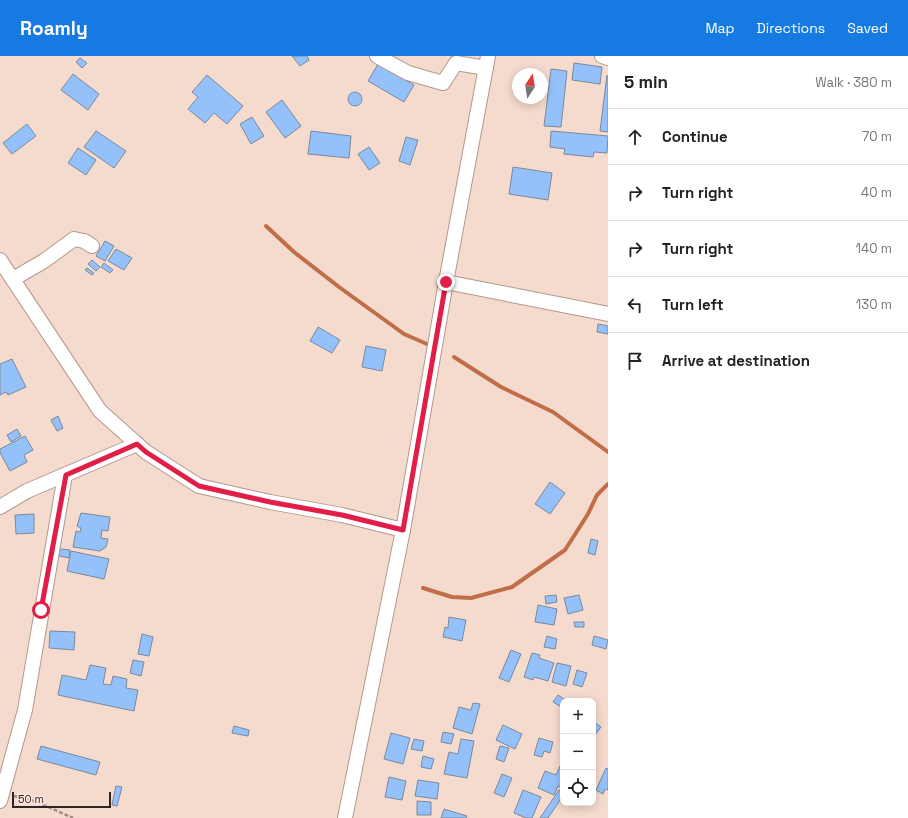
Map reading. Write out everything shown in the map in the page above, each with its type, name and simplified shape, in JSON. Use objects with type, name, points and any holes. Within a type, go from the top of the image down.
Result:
[{"type":"street","points":[[345,818],[403,530],[446,282],[487,62],[456,63],[443,83],[408,73],[377,56]]},
{"type":"street","points":[[602,56],[608,58]]},
{"type":"street","points":[[13,279],[44,261],[74,239],[84,241],[92,246]]},
{"type":"street","points":[[0,260],[100,411],[146,452],[199,486],[270,502],[342,515],[403,530]]},
{"type":"street","points":[[446,282],[608,314]]},
{"type":"street","points":[[0,507],[27,491],[137,444]]},
{"type":"street","points":[[1,797],[24,710],[66,475]]},
{"type":"path","points":[[1,797],[35,801],[73,818]]},
{"type":"building","points":[[292,56],[307,56],[309,60],[300,66]]},
{"type":"building","points":[[80,58],[87,63],[82,68],[76,62]]},
{"type":"building","points":[[574,63],[602,67],[600,84],[572,80]]},
{"type":"building","points":[[378,64],[414,85],[404,102],[368,81]]},
{"type":"building","points":[[551,69],[567,71],[561,127],[544,126],[547,104],[548,104]]},
{"type":"building","points":[[73,74],[99,94],[88,110],[61,90]]},
{"type":"building","points":[[207,75],[243,106],[227,124],[214,113],[205,123],[188,109],[198,97],[192,92]]},
{"type":"building","points":[[607,75],[608,76],[608,132],[600,131]]},
{"type":"building","points":[[352,92],[358,92],[362,96],[362,102],[358,106],[352,106],[348,102],[348,96]]},
{"type":"building","points":[[282,100],[301,126],[285,138],[266,112]]},
{"type":"building","points":[[252,117],[264,136],[251,144],[240,124]]},
{"type":"building","points":[[27,124],[36,136],[12,154],[3,143]]},
{"type":"building","points":[[96,131],[126,151],[114,168],[84,147]]},
{"type":"building","points":[[311,131],[351,136],[349,158],[308,154]]},
{"type":"building","points":[[551,131],[608,136],[607,153],[594,152],[593,157],[564,154],[565,149],[550,147]]},
{"type":"building","points":[[406,137],[418,140],[410,165],[399,161]]},
{"type":"building","points":[[369,147],[380,163],[369,170],[358,154]]},
{"type":"building","points":[[78,148],[96,160],[86,175],[68,163]]},
{"type":"building","points":[[513,167],[552,173],[548,200],[509,194]]},
{"type":"building","points":[[105,241],[114,246],[105,261],[96,256]]},
{"type":"building","points":[[116,249],[132,258],[124,270],[108,261]]},
{"type":"building","points":[[92,260],[100,267],[96,271],[88,264]]},
{"type":"building","points":[[104,263],[113,270],[110,273],[101,267]]},
{"type":"building","points":[[87,268],[94,273],[92,275],[85,270]]},
{"type":"building","points":[[598,324],[608,326],[608,334],[597,332]]},
{"type":"building","points":[[318,327],[340,340],[332,353],[310,341]]},
{"type":"building","points":[[366,346],[386,350],[382,371],[362,367]]},
{"type":"building","points":[[12,359],[26,387],[8,395],[6,392],[0,395],[0,364]]},
{"type":"building","points":[[58,416],[63,428],[57,431],[51,420]]},
{"type":"building","points":[[17,429],[21,436],[11,442],[7,435]]},
{"type":"building","points":[[25,436],[33,450],[24,455],[27,462],[10,471],[0,453],[0,449]]},
{"type":"building","points":[[550,482],[565,493],[550,514],[535,504]]},
{"type":"building","points":[[81,513],[110,517],[108,531],[102,530],[101,538],[108,539],[106,547],[100,551],[73,547],[76,531],[80,532],[81,528],[77,526]]},
{"type":"building","points":[[34,514],[34,533],[16,534],[15,515]]},
{"type":"building","points":[[591,539],[598,541],[595,555],[588,553]]},
{"type":"building","points":[[60,549],[70,550],[69,558],[59,556]]},
{"type":"building","points":[[71,551],[109,559],[104,579],[67,571]]},
{"type":"building","points":[[556,595],[557,602],[546,604],[545,596]]},
{"type":"building","points":[[579,595],[583,610],[568,614],[564,598]]},
{"type":"building","points":[[538,605],[557,609],[554,625],[535,622]]},
{"type":"building","points":[[449,617],[466,620],[462,641],[443,637],[445,627],[448,628]]},
{"type":"building","points":[[574,622],[584,622],[584,627],[575,627]]},
{"type":"building","points":[[50,631],[75,632],[74,650],[49,648]]},
{"type":"building","points":[[142,634],[153,637],[149,656],[138,654]]},
{"type":"building","points":[[547,636],[557,639],[555,649],[544,647]]},
{"type":"building","points":[[594,636],[608,640],[606,649],[592,645]]},
{"type":"building","points":[[511,650],[521,654],[509,682],[499,678]]},
{"type":"building","points":[[532,653],[540,655],[539,658],[554,663],[548,681],[534,677],[533,680],[524,677]]},
{"type":"building","points":[[133,660],[144,662],[141,676],[130,673]]},
{"type":"building","points":[[557,663],[571,666],[566,686],[552,682]]},
{"type":"building","points":[[90,665],[106,668],[103,684],[111,685],[113,676],[127,679],[126,688],[138,690],[134,711],[58,695],[62,675],[86,680]]},
{"type":"building","points":[[577,670],[587,673],[582,687],[573,684]]},
{"type":"building","points":[[558,695],[562,698],[560,698],[560,706],[553,702]]},
{"type":"building","points":[[473,703],[480,704],[472,734],[453,728],[459,707],[471,710]]},
{"type":"building","points":[[596,723],[601,727],[596,734]]},
{"type":"building","points":[[503,725],[522,734],[515,749],[496,740]]},
{"type":"building","points":[[234,726],[249,730],[248,736],[232,733]]},
{"type":"building","points":[[443,732],[454,734],[451,744],[441,742]]},
{"type":"building","points":[[391,733],[410,738],[403,764],[384,759]]},
{"type":"building","points":[[539,738],[553,742],[550,753],[544,751],[542,757],[534,755]]},
{"type":"building","points":[[414,739],[424,741],[422,751],[411,749]]},
{"type":"building","points":[[461,739],[474,741],[467,778],[444,774],[449,752],[458,754]]},
{"type":"building","points":[[41,746],[100,762],[96,775],[37,759]]},
{"type":"building","points":[[500,746],[509,748],[504,762],[496,759]]},
{"type":"building","points":[[423,756],[434,759],[431,769],[421,767]]},
{"type":"building","points":[[560,766],[560,787],[558,786],[554,795],[538,788],[545,771],[556,775]]},
{"type":"building","points":[[606,768],[608,769],[608,790],[605,789],[603,794],[596,790]]},
{"type":"building","points":[[502,774],[512,778],[504,797],[494,793]]},
{"type":"building","points":[[389,777],[406,781],[402,800],[385,797]]},
{"type":"building","points":[[418,780],[439,783],[437,799],[415,796]]},
{"type":"building","points":[[116,786],[122,787],[117,806],[112,805]]},
{"type":"building","points":[[523,790],[541,797],[532,818],[526,818],[514,813]]},
{"type":"building","points":[[560,790],[560,800],[548,818],[540,818]]},
{"type":"building","points":[[417,801],[431,802],[431,815],[417,815]]},
{"type":"building","points":[[444,809],[467,816],[466,818],[441,818]]},
{"type":"waterway","points":[[266,226],[294,252],[339,287],[404,334],[427,344]]},
{"type":"waterway","points":[[454,357],[501,387],[553,412],[608,452]]},
{"type":"waterway","points":[[423,588],[452,597],[471,598],[512,587],[565,550],[588,514],[597,495],[608,484]]},
{"type":"route","points":[[41,610],[66,475],[137,444],[146,452],[199,486],[270,502],[342,515],[403,530],[446,282]]}]
